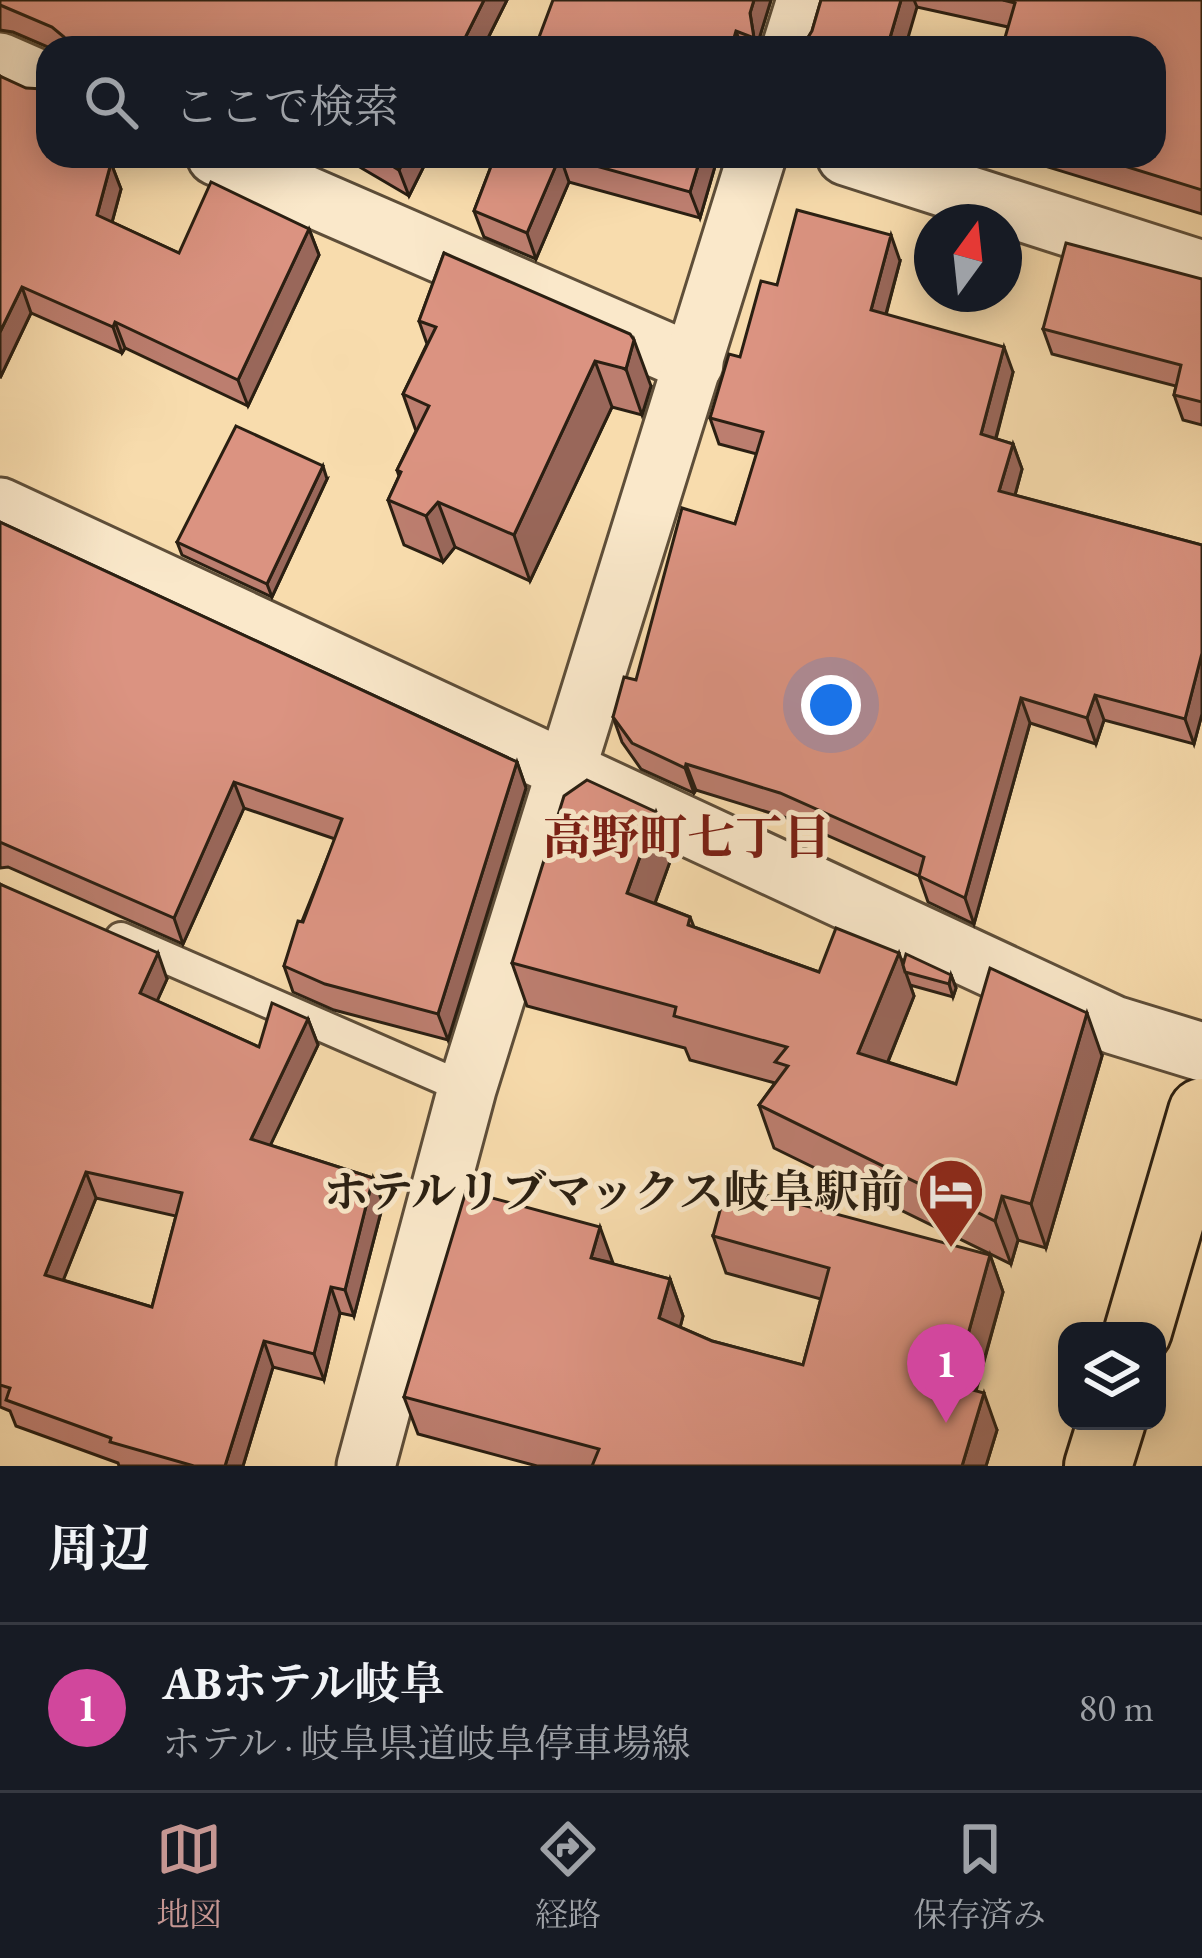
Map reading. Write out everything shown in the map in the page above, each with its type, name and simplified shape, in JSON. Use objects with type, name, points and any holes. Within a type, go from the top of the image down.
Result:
[{"type":"main road","points":[[1141,1322],[1202,1112]]},
{"type":"main road","points":[[1098,1466],[1109,1430]]},
{"type":"street","points":[[795,36],[806,0]]},
{"type":"street","points":[[0,62],[36,78]]},
{"type":"street","points":[[244,168],[694,364]]},
{"type":"street","points":[[366,1466],[467,1089],[753,168]]},
{"type":"street","points":[[883,168],[1202,270]]},
{"type":"street","points":[[0,507],[1114,1025],[1202,1052]]},
{"type":"lane","points":[[85,922],[467,1089]]},
{"type":"building","points":[[0,0],[484,0],[466,36],[63,36],[0,5]]},
{"type":"building","points":[[553,0],[754,0],[750,13],[754,36],[736,31],[735,36],[540,36]]},
{"type":"building","points":[[821,0],[901,0],[890,36],[809,36]]},
{"type":"building","points":[[1003,0],[1202,0],[1202,190],[1131,168],[1166,168],[1166,36],[1005,36],[1015,3]]},
{"type":"building","points":[[0,76],[36,89],[36,168],[110,168],[97,215],[179,253],[211,182],[309,229],[238,380],[115,322],[113,327],[22,287],[0,332]]},
{"type":"building","points":[[490,168],[555,168],[527,233],[474,211]]},
{"type":"building","points":[[603,168],[697,168],[690,192]]},
{"type":"building","points":[[797,210],[891,235],[871,310],[1004,347],[981,434],[1013,444],[999,491],[1202,545],[1202,653],[1185,719],[1095,695],[1087,718],[1021,698],[965,898],[919,876],[924,857],[780,793],[686,764],[685,768],[632,743],[613,717],[624,677],[636,680],[682,508],[735,524],[763,432],[710,418],[729,354],[740,357],[761,281],[777,285]]},
{"type":"building","points":[[1066,243],[1202,279],[1202,402],[1174,395],[1181,365],[1043,329]]},
{"type":"building","points":[[444,253],[630,334],[634,340],[626,369],[595,361],[514,535],[438,502],[426,516],[388,500],[401,472],[397,470],[429,406],[403,394],[436,327],[419,321]]},
{"type":"building","points":[[236,426],[323,466],[267,584],[177,542]]},
{"type":"building","points":[[0,522],[517,762],[438,1014],[325,984],[284,966],[342,819],[234,782],[174,918],[0,842]]},
{"type":"building","points":[[587,780],[656,812],[627,893],[690,917],[688,925],[819,972],[836,928],[899,953],[858,1053],[956,1084],[990,968],[1087,1013],[1031,1204],[1002,1196],[995,1221],[759,1105],[788,1066],[775,1062],[787,1047],[674,1016],[676,1007],[512,963],[564,796]]},
{"type":"building","points":[[0,884],[158,953],[140,993],[259,1047],[272,1003],[308,1019],[251,1139],[373,1178],[345,1290],[331,1287],[314,1354],[264,1341],[225,1466],[194,1466],[110,1442],[111,1438],[6,1400],[10,1388],[0,1385]],"holes":[[[86,1172],[182,1193],[152,1307],[45,1275]]]},
{"type":"building","points":[[906,954],[951,975],[949,984],[905,972]]},
{"type":"building","points":[[727,1185],[990,1255],[954,1385],[984,1393],[962,1466],[592,1466],[599,1449],[404,1397],[466,1191],[600,1227],[591,1258],[670,1279],[659,1318],[712,1341],[803,1365],[829,1268],[713,1236]]},
{"type":"place","name":"ホテルリブマックス岐阜駅前","points":[[951,1250]]},
{"type":"place","name":"ABホテル岐阜","points":[[946,1423]]},
{"type":"district","name":"高野町七丁目","points":[[687,837]]}]
